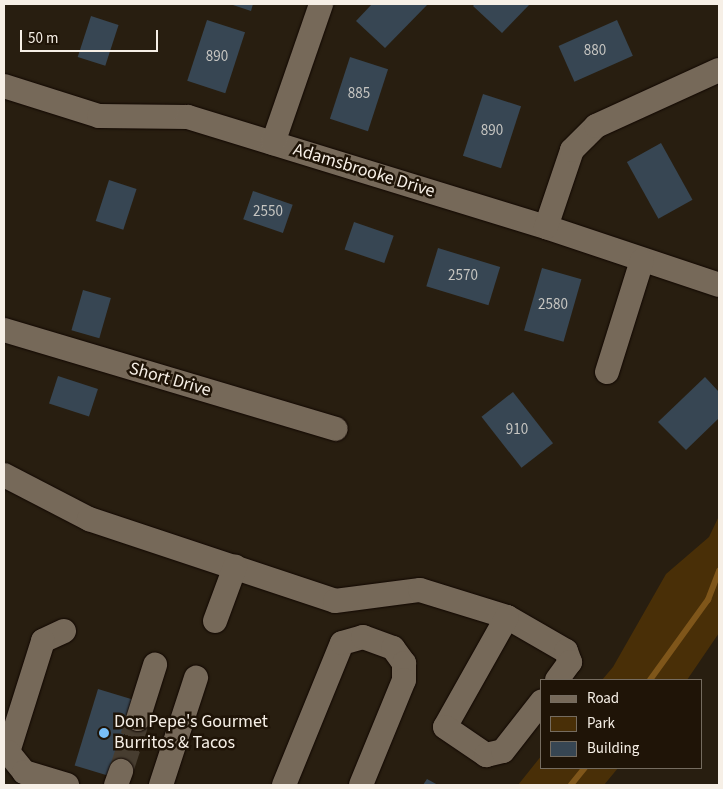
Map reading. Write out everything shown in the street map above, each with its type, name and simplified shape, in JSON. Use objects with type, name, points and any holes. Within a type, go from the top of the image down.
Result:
[{"type":"street","points":[[273,143],[321,4]]},
{"type":"street","points":[[546,226],[572,150],[596,126],[719,70]]},
{"type":"street","name":"Adamsbrooke Drive","points":[[4,86],[99,116],[188,117],[546,226],[719,285]]},
{"type":"street","points":[[607,372],[642,260]]},
{"type":"street","name":"Short Drive","points":[[4,330],[336,429]]},
{"type":"street","points":[[4,475],[89,519],[335,601],[420,590],[507,617],[566,651],[570,662],[557,679]]},
{"type":"street","points":[[215,621],[235,567]]},
{"type":"street","points":[[507,617],[445,727],[486,755],[503,751],[540,704]]},
{"type":"street","points":[[64,631],[43,641],[8,752],[24,772],[67,785]]},
{"type":"street","points":[[284,785],[342,643],[363,637],[393,648],[404,663],[404,680],[361,785]]},
{"type":"street","points":[[295,785],[345,654],[362,645],[404,663]]},
{"type":"street","points":[[138,719],[155,665]]},
{"type":"street","points":[[161,785],[196,678]]},
{"type":"green space","points":[[719,516],[719,633],[688,679],[603,679],[613,667],[666,574],[709,537]]},
{"type":"green space","points":[[540,758],[540,769],[617,769],[604,785],[518,785]]},
{"type":"building","points":[[230,4],[253,4],[251,11]]},
{"type":"building","points":[[372,4],[428,4],[385,48],[356,21]]},
{"type":"building","points":[[475,4],[530,4],[502,33],[473,6]]},
{"type":"building","points":[[91,16],[119,25],[105,66],[78,57]]},
{"type":"building","points":[[207,20],[245,32],[225,93],[187,81]]},
{"type":"building","points":[[617,20],[633,56],[574,82],[559,46]]},
{"type":"building","points":[[350,57],[388,69],[368,131],[330,119]]},
{"type":"building","points":[[483,94],[521,106],[501,168],[463,156]]},
{"type":"building","points":[[661,143],[693,200],[658,219],[627,162]]},
{"type":"building","points":[[109,180],[137,189],[123,230],[96,221]]},
{"type":"building","points":[[253,191],[293,205],[283,233],[243,219]]},
{"type":"building","points":[[354,222],[394,236],[384,263],[345,249]]},
{"type":"building","points":[[438,248],[500,267],[488,305],[426,286]]},
{"type":"building","points":[[542,268],[581,279],[563,342],[524,330]]},
{"type":"building","points":[[83,290],[111,298],[99,338],[71,330]]},
{"type":"building","points":[[58,376],[98,389],[89,417],[49,404]]},
{"type":"building","points":[[705,377],[719,392],[719,418],[686,450],[658,422]]},
{"type":"building","points":[[513,392],[553,443],[521,468],[481,417]]},
{"type":"building","name":"Don Pepe's Gourmet Burritos & Tacos","points":[[98,689],[134,700],[111,777],[75,766]]},
{"type":"building","points":[[427,779],[438,785],[423,785]]},
{"type":"waterway","points":[[651,679],[708,600],[719,571]]},
{"type":"waterway","points":[[571,785],[584,769]]},
{"type":"tunnel","points":[[121,771],[138,719]]},
{"type":"place","name":"Don Pepe's Gourmet Burritos & Tacos","points":[[104,733]]}]
